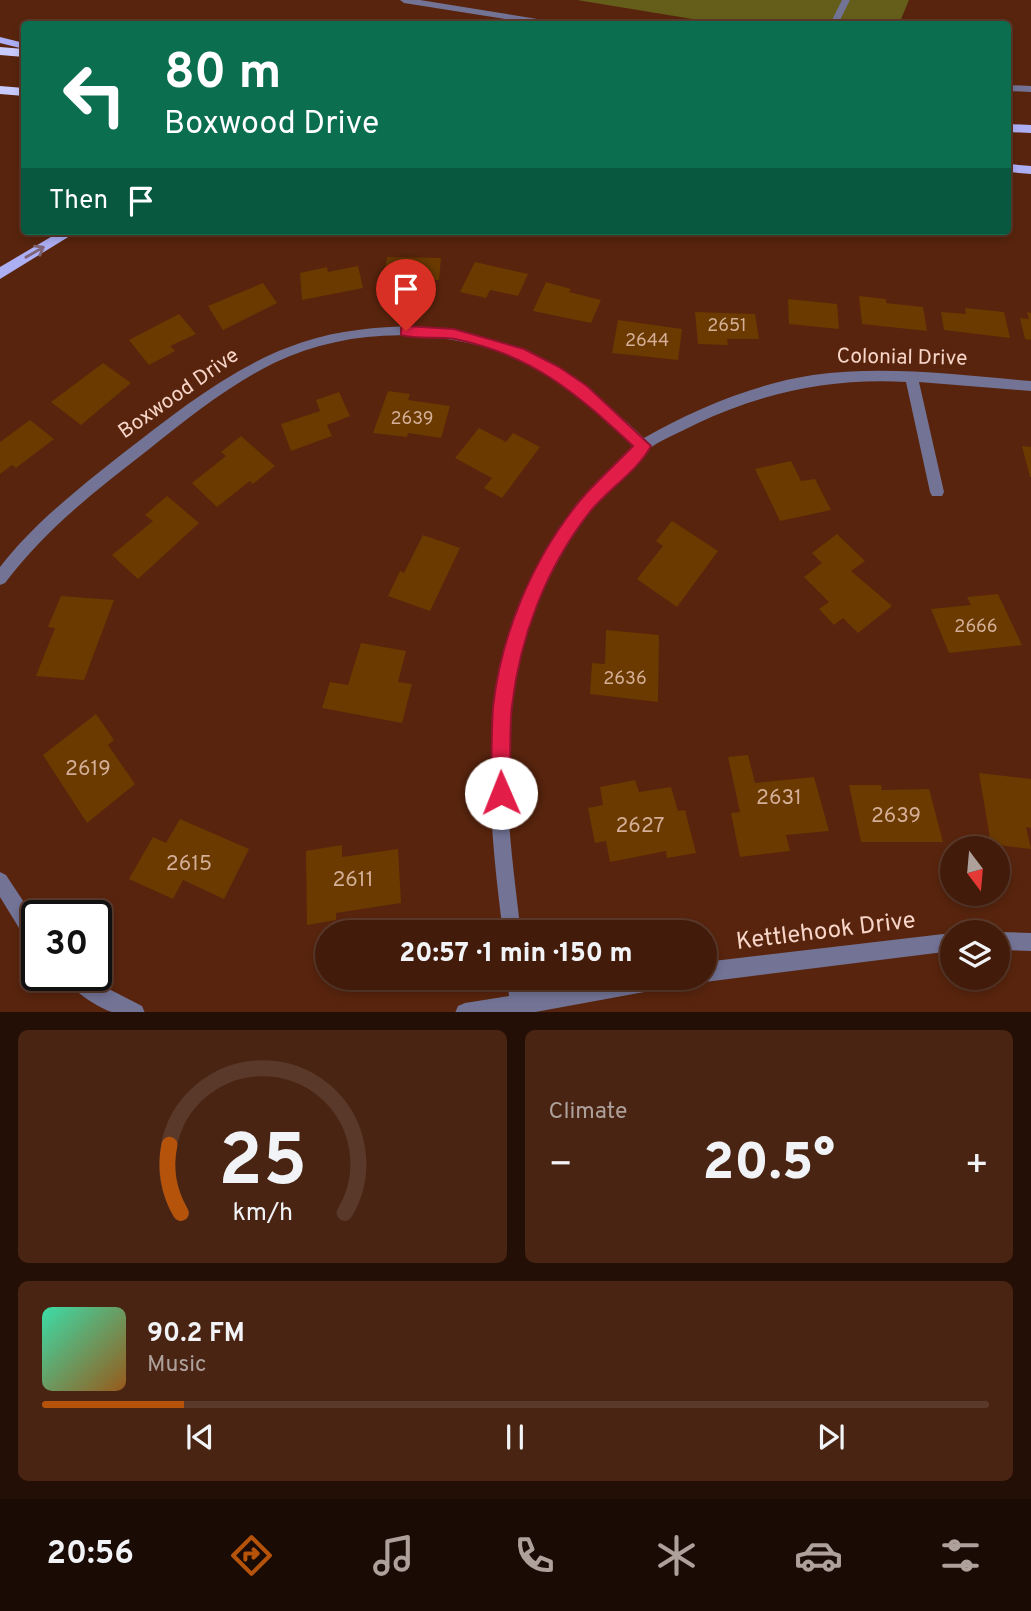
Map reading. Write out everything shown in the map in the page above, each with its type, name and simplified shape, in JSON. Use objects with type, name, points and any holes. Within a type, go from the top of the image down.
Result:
[{"type":"highway","points":[[0,51],[21,53]]},
{"type":"highway","points":[[0,90],[21,92]]},
{"type":"main road","points":[[0,40],[21,45]]},
{"type":"main road","points":[[1011,128],[1031,129]]},
{"type":"main road","points":[[1011,168],[1031,170]]},
{"type":"main road","points":[[0,274],[64,235]]},
{"type":"street","points":[[404,0],[532,21]]},
{"type":"street","points":[[836,21],[846,0]]},
{"type":"street","points":[[1011,88],[1031,89]]},
{"type":"street","name":"Boxwood Drive","points":[[0,578],[40,530],[92,486],[208,397],[273,358],[334,338],[406,331],[454,334],[488,342],[519,353],[554,371],[582,390],[643,446]]},
{"type":"street","name":"Colonial Drive","points":[[511,920],[504,861],[500,770],[503,707],[514,649],[529,601],[548,561],[583,508],[643,446],[715,409],[766,390],[837,378],[912,378],[1031,386]]},
{"type":"street","points":[[912,378],[937,492]]},
{"type":"street","points":[[0,881],[21,914]]},
{"type":"street","points":[[1010,941],[1031,942]]},
{"type":"street","name":"Kettlehook Drive","points":[[717,971],[940,943]]},
{"type":"street","points":[[519,990],[521,1008]]},
{"type":"street","points":[[476,1012],[521,1008],[608,990]]},
{"type":"street","points":[[94,991],[133,1012]]},
{"type":"shaded area","points":[[577,0],[909,0],[900,21],[705,21]]},
{"type":"building","points":[[387,257],[441,258],[439,280],[410,280],[409,288],[382,287]]},
{"type":"building","points":[[475,262],[528,274],[518,296],[490,290],[486,298],[460,292]]},
{"type":"building","points":[[358,266],[363,288],[302,300],[300,273],[327,267],[328,272]]},
{"type":"building","points":[[546,282],[571,289],[569,292],[601,300],[591,323],[533,311]]},
{"type":"building","points":[[263,283],[277,303],[223,330],[208,306]]},
{"type":"building","points":[[859,296],[886,299],[886,303],[923,307],[927,331],[862,324]]},
{"type":"building","points":[[788,299],[837,304],[839,329],[789,324]]},
{"type":"building","points":[[965,308],[1004,312],[1010,338],[944,330],[941,312],[966,314]]},
{"type":"building","points":[[695,312],[755,314],[759,339],[727,339],[728,345],[698,344]]},
{"type":"building","points":[[1027,312],[1031,313],[1031,340],[1025,339],[1020,318],[1029,319]]},
{"type":"building","points":[[179,314],[196,334],[170,346],[175,351],[149,365],[129,340]]},
{"type":"building","points":[[618,320],[682,329],[678,360],[612,353]]},
{"type":"building","points":[[103,363],[131,383],[81,425],[51,402]]},
{"type":"building","points":[[388,391],[410,394],[408,400],[450,406],[441,438],[408,433],[407,437],[373,433]]},
{"type":"building","points":[[339,392],[350,416],[327,425],[332,436],[291,451],[281,424],[320,411],[316,400]]},
{"type":"building","points":[[30,420],[54,439],[16,468],[12,465],[0,474],[0,442]]},
{"type":"building","points":[[479,428],[506,442],[513,433],[540,447],[502,498],[484,488],[492,478],[455,458]]},
{"type":"building","points":[[241,436],[275,466],[253,484],[250,481],[217,507],[192,483],[226,456],[221,452]]},
{"type":"building","points":[[1022,446],[1031,447],[1031,477],[1030,477]]},
{"type":"building","points":[[791,461],[801,481],[815,479],[831,510],[780,521],[755,469]]},
{"type":"building","points":[[167,496],[199,523],[138,579],[112,555],[153,521],[145,515]]},
{"type":"building","points":[[672,521],[718,551],[677,607],[637,579],[663,546],[656,541]]},
{"type":"building","points":[[837,534],[865,561],[851,571],[892,606],[858,633],[843,618],[834,625],[819,609],[829,602],[804,577],[822,563],[812,553]]},
{"type":"building","points":[[423,535],[460,548],[430,611],[388,596],[400,571],[404,573]]},
{"type":"building","points":[[998,594],[1022,645],[949,653],[931,609],[971,605],[967,597]]},
{"type":"building","points":[[61,596],[114,600],[84,680],[36,676],[55,628],[48,627]]},
{"type":"building","points":[[606,630],[659,635],[658,702],[590,694],[592,663],[605,664]]},
{"type":"building","points":[[361,643],[406,651],[398,682],[412,684],[402,723],[322,708],[330,682],[348,685]]},
{"type":"building","points":[[96,714],[114,740],[108,745],[135,784],[87,823],[43,755]]},
{"type":"building","points":[[748,755],[755,783],[814,777],[829,831],[786,835],[790,851],[740,857],[731,813],[740,812],[728,757]]},
{"type":"building","points":[[979,773],[1031,779],[1031,828],[1026,827],[1031,849],[1010,846],[1010,836],[990,836]]},
{"type":"building","points":[[635,780],[639,792],[671,787],[678,811],[685,810],[696,853],[667,858],[666,851],[610,862],[606,841],[595,843],[588,808],[603,805],[600,787]]},
{"type":"building","points":[[849,785],[881,785],[882,790],[929,789],[941,836],[940,842],[861,842]]},
{"type":"building","points":[[180,819],[249,849],[224,899],[183,880],[173,899],[129,879],[153,837],[166,843]]},
{"type":"building","points":[[342,845],[342,857],[398,849],[401,903],[336,913],[336,920],[315,920],[315,924],[307,925],[306,851]]},
{"type":"route","points":[[406,331],[454,334],[519,353],[554,371],[582,390],[643,446],[583,508],[548,561],[529,601],[514,649],[503,707],[501,793]]}]
